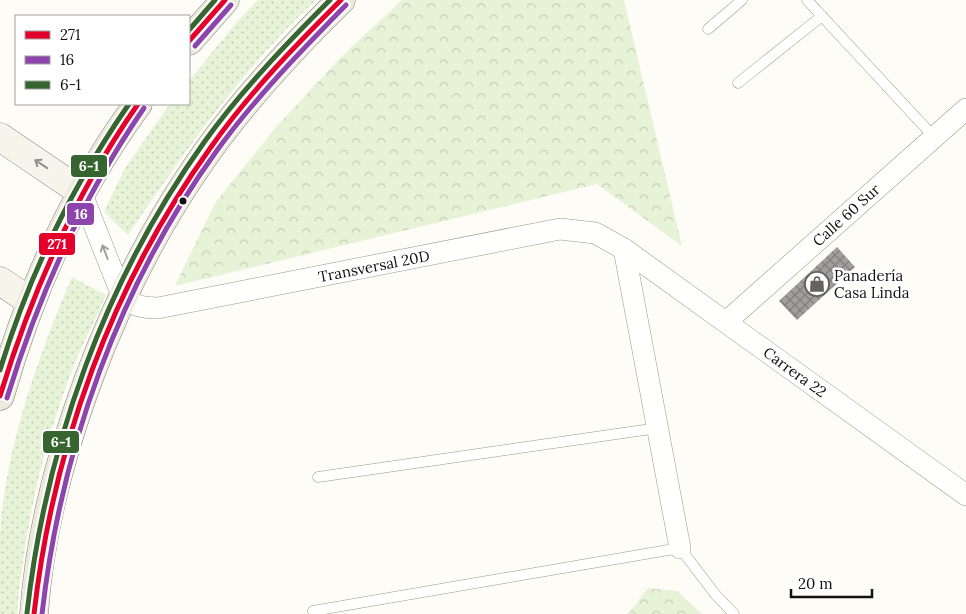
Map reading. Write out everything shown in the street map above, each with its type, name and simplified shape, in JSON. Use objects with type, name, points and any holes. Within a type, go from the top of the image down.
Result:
[{"type":"main road","points":[[190,39],[226,0]]},
{"type":"main road","points":[[34,614],[41,552],[61,467],[78,410],[123,298],[167,213],[196,167],[265,81],[342,0]]},
{"type":"main road","points":[[0,396],[30,301],[54,245],[82,192],[118,131],[137,105]]},
{"type":"street","name":"Calle 60 Sur","points":[[726,322],[966,109]]},
{"type":"street","points":[[0,136],[82,192],[123,298]]},
{"type":"street","name":"Transversal 20D","points":[[123,298],[133,305],[158,308],[560,229],[595,233],[624,249]]},
{"type":"street","points":[[624,249],[680,548]]},
{"type":"street","name":"Carrera 22","points":[[624,249],[966,495]]},
{"type":"street","points":[[0,281],[30,301]]},
{"type":"lane","points":[[708,29],[742,0]]},
{"type":"lane","points":[[807,0],[934,137]]},
{"type":"lane","points":[[738,83],[822,16]]},
{"type":"lane","points":[[318,477],[658,428]]},
{"type":"lane","points":[[313,611],[680,548],[715,594],[734,614]]},
{"type":"green space","points":[[258,0],[316,0],[263,54],[215,112],[128,235],[104,212],[125,168],[169,105],[190,105],[190,80],[237,22]]},
{"type":"green space","points":[[402,0],[624,0],[682,246],[597,184],[175,286],[215,203],[277,126],[342,56]]},
{"type":"green space","points":[[72,277],[106,295],[65,388],[45,451],[30,516],[17,614],[0,614],[0,534],[3,502],[16,436],[36,370]]},
{"type":"green space","points":[[648,588],[677,591],[702,614],[628,614]]},
{"type":"building","name":"Panadería Casa Linda","points":[[837,247],[855,267],[797,320],[779,301]]},
{"type":"transit line","name":"6-1","points":[[190,29],[215,0]]},
{"type":"transit line","name":"271","points":[[190,40],[225,0]]},
{"type":"transit line","name":"6-1","points":[[27,613],[36,550],[49,487],[65,426],[86,366],[110,307],[138,250],[169,194],[219,122],[265,68],[330,0]]},
{"type":"transit line","name":"271","points":[[34,614],[43,551],[56,489],[72,429],[92,369],[116,311],[144,254],[176,200],[226,127],[273,70],[341,0]]},
{"type":"transit line","name":"16","points":[[195,46],[231,5]]},
{"type":"transit line","name":"16","points":[[42,614],[51,552],[64,490],[80,430],[100,370],[124,312],[151,256],[183,201],[218,149],[279,75],[346,5]]},
{"type":"transit line","name":"6-1","points":[[0,370],[24,300],[54,232],[89,167],[128,105]]},
{"type":"transit line","name":"271","points":[[0,396],[26,319],[57,244],[94,173],[137,105]]},
{"type":"transit line","name":"16","points":[[7,398],[33,321],[64,248],[101,177],[144,108]]},
{"type":"place","name":"Panadería Casa Linda","points":[[817,284]]}]
